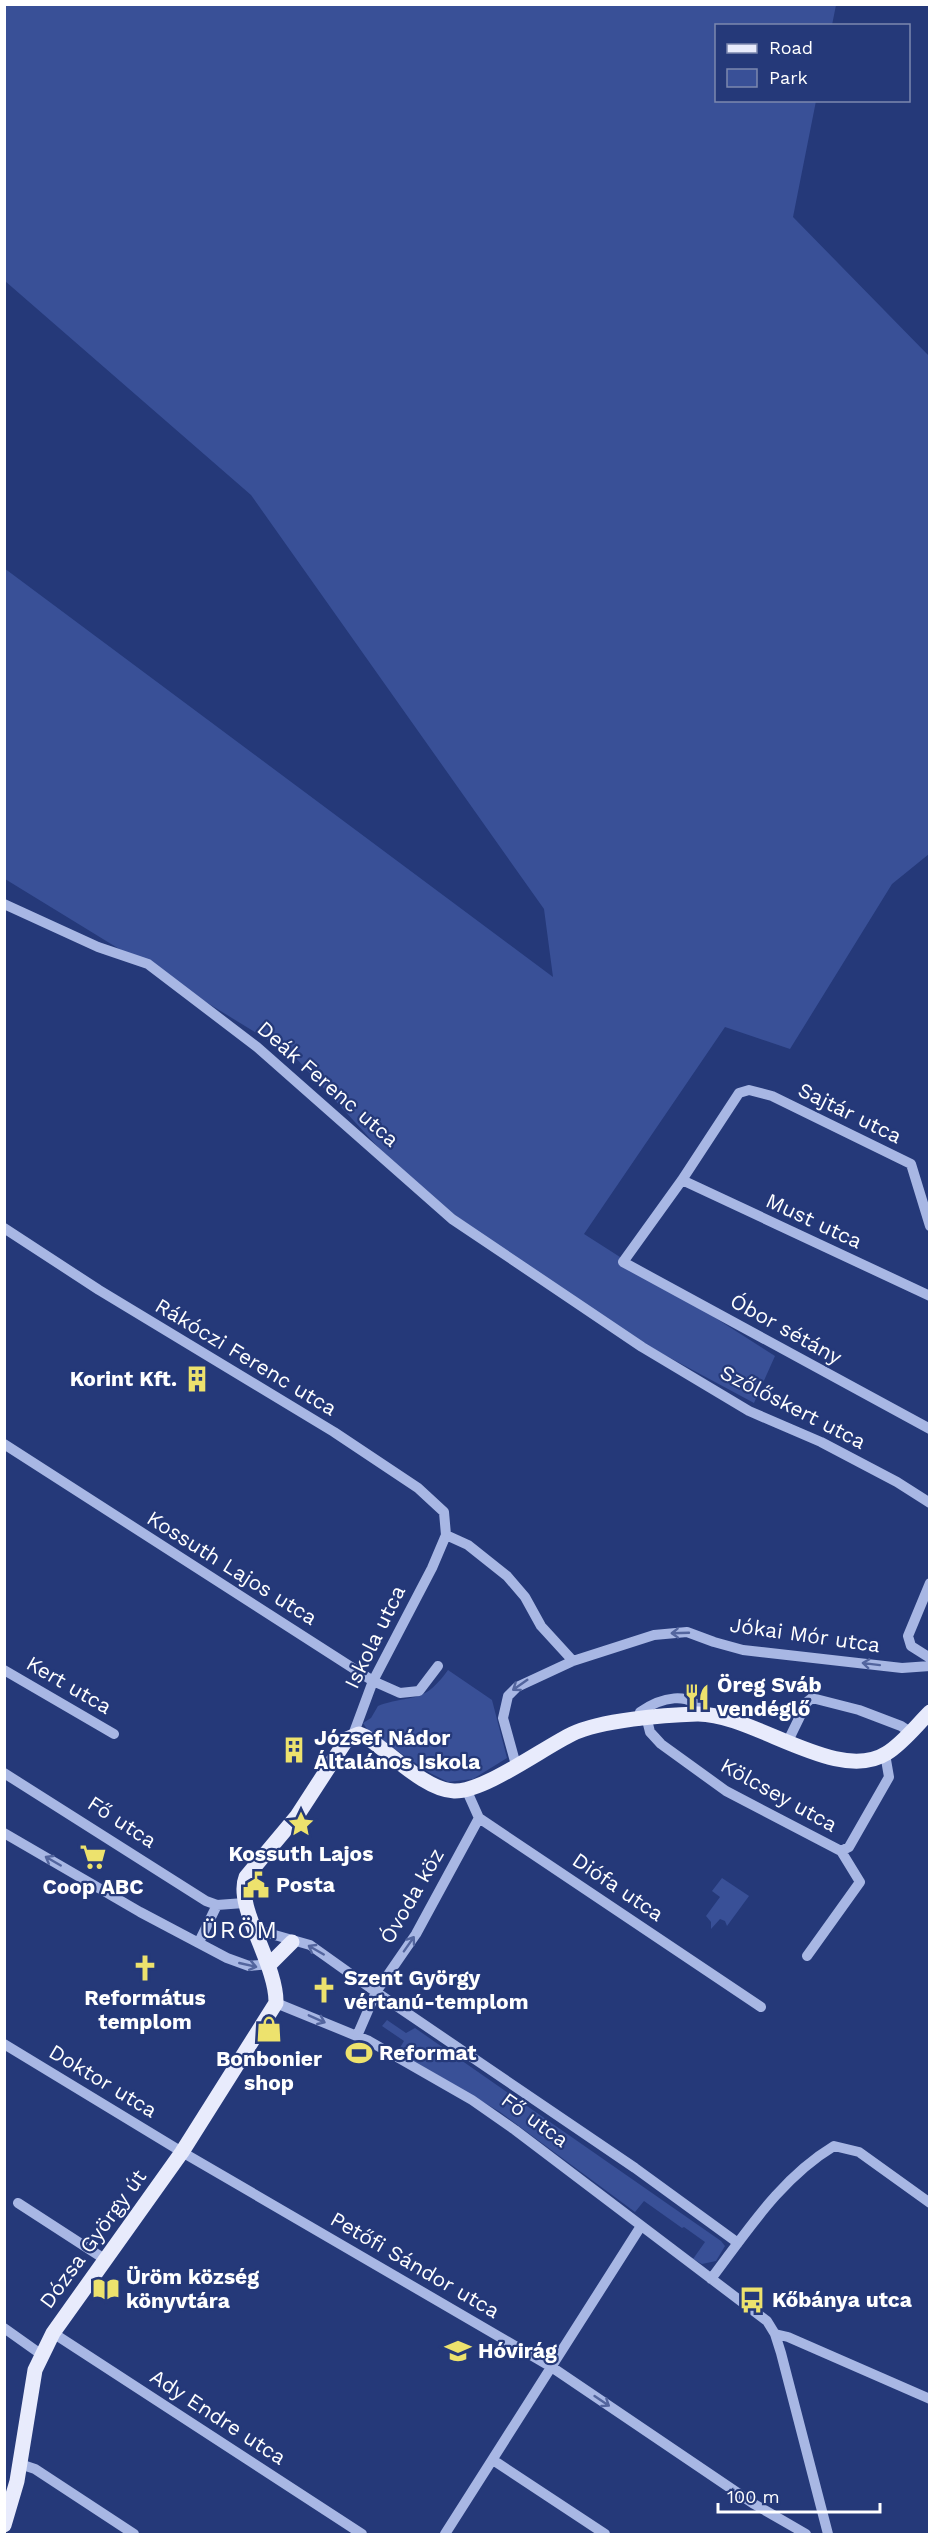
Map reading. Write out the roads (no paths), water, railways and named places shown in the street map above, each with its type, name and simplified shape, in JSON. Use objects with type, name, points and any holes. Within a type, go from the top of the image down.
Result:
[{"type":"main road","points":[[353,1735],[359,1734],[373,1742],[435,1786],[447,1790],[466,1789],[572,1734],[593,1726],[704,1714],[737,1721],[826,1756],[852,1761],[868,1760],[885,1754],[930,1712]]},
{"type":"main road","name":"Iskola utca","points":[[244,1903],[242,1887],[246,1877],[282,1836],[338,1752],[353,1735]]},
{"type":"main road","points":[[244,1903],[270,1964],[276,2003]]},
{"type":"main road","points":[[270,1964],[292,1941]]},
{"type":"main road","name":"Dózsa György út","points":[[4,2525],[20,2464],[28,2405],[42,2355],[53,2333],[182,2152],[276,2003]]},
{"type":"street","name":"Deák Ferenc utca","points":[[4,904],[98,947],[148,964],[257,1047],[335,1113],[440,1210],[609,1325]]},
{"type":"street","name":"Sajtár utca","points":[[682,1180],[739,1093],[749,1090],[772,1096],[911,1164],[930,1226]]},
{"type":"street","name":"Óbor sétány","points":[[682,1180],[623,1262],[930,1429]]},
{"type":"street","name":"Must utca","points":[[682,1180],[930,1296]]},
{"type":"street","name":"Rákóczi Ferenc utca","points":[[4,1228],[99,1290],[334,1432],[418,1488],[444,1512],[446,1535]]},
{"type":"street","name":"Szőlőskert utca","points":[[609,1325],[749,1412],[821,1442],[897,1482],[930,1503]]},
{"type":"street","name":"Kossuth Lajos utca","points":[[4,1444],[373,1681],[400,1693],[419,1691],[438,1666]]},
{"type":"street","points":[[446,1535],[468,1545],[507,1576],[525,1597],[541,1626],[573,1661]]},
{"type":"street","name":"Iskola utca","points":[[353,1735],[373,1681],[432,1568],[446,1535]]},
{"type":"street","points":[[930,1583],[908,1636],[911,1646],[930,1658]]},
{"type":"street","name":"Jókai Mór utca","points":[[516,1765],[503,1718],[508,1696],[523,1682],[573,1661],[654,1635],[687,1632],[743,1650],[902,1668],[930,1666]]},
{"type":"street","name":"Kert utca","points":[[4,1670],[114,1734]]},
{"type":"street","points":[[788,1741],[807,1702],[812,1698],[859,1710],[901,1726],[910,1732]]},
{"type":"street","name":"Kölcsey utca","points":[[643,1720],[661,1744],[726,1791],[841,1851],[849,1847],[889,1777],[885,1754]]},
{"type":"street","name":"Fő utca","points":[[4,1773],[197,1895],[217,1905]]},
{"type":"street","points":[[466,1789],[479,1818]]},
{"type":"street","name":"Óvoda köz","points":[[357,2036],[376,1992],[416,1934],[479,1818]]},
{"type":"street","name":"Diófa utca","points":[[479,1818],[761,2007]]},
{"type":"street","points":[[4,1833],[140,1912],[227,1958],[249,1966],[270,1964]]},
{"type":"street","points":[[807,1956],[860,1882],[841,1851]]},
{"type":"street","points":[[199,1942],[217,1905],[244,1903]]},
{"type":"street","name":"Fő utca","points":[[257,1930],[310,1945],[635,2168],[738,2243]]},
{"type":"street","name":"Fő utca","points":[[276,2003],[357,2036],[421,2070],[498,2118],[754,2310],[767,2321],[776,2334]]},
{"type":"street","name":"Doktor utca","points":[[4,2044],[182,2152]]},
{"type":"street","points":[[711,2279],[768,2202],[814,2158],[834,2146],[858,2152],[930,2203]]},
{"type":"street","name":"Petőfi Sándor utca","points":[[182,2152],[553,2368],[754,2504],[806,2535]]},
{"type":"street","points":[[18,2203],[106,2260]]},
{"type":"street","points":[[445,2535],[641,2226]]},
{"type":"street","points":[[4,2328],[42,2355]]},
{"type":"street","name":"Ady Endre utca","points":[[53,2333],[362,2535]]},
{"type":"street","points":[[828,2535],[776,2334],[788,2337],[930,2399]]},
{"type":"street","points":[[494,2460],[605,2535]]},
{"type":"street","points":[[20,2464],[35,2469],[134,2535]]},
{"type":"place","name":"Korint Kft.","points":[[197,1379]]},
{"type":"place","name":"Öreg Sváb vendéglő","points":[[697,1697]]},
{"type":"place","name":"József Nádor Általános Iskola","points":[[294,1750]]},
{"type":"place","name":"Kossuth Lajos","points":[[301,1824]]},
{"type":"place","name":"Coop ABC","points":[[93,1857]]},
{"type":"place","name":"Posta","points":[[256,1885]]},
{"type":"place","name":"Református templom","points":[[145,1968]]},
{"type":"place","name":"Szent György vértanú-templom","points":[[324,1990]]},
{"type":"place","name":"Bonbonier shop","points":[[269,2029]]},
{"type":"place","name":"Reformat","points":[[359,2053]]},
{"type":"place","name":"Üröm község könyvtára","points":[[106,2289]]},
{"type":"place","name":"Kőbánya utca","points":[[752,2300]]},
{"type":"place","name":"Hóvirág","points":[[458,2351]]},
{"type":"district","name":"ÜRÖM","points":[[240,1930]]}]
